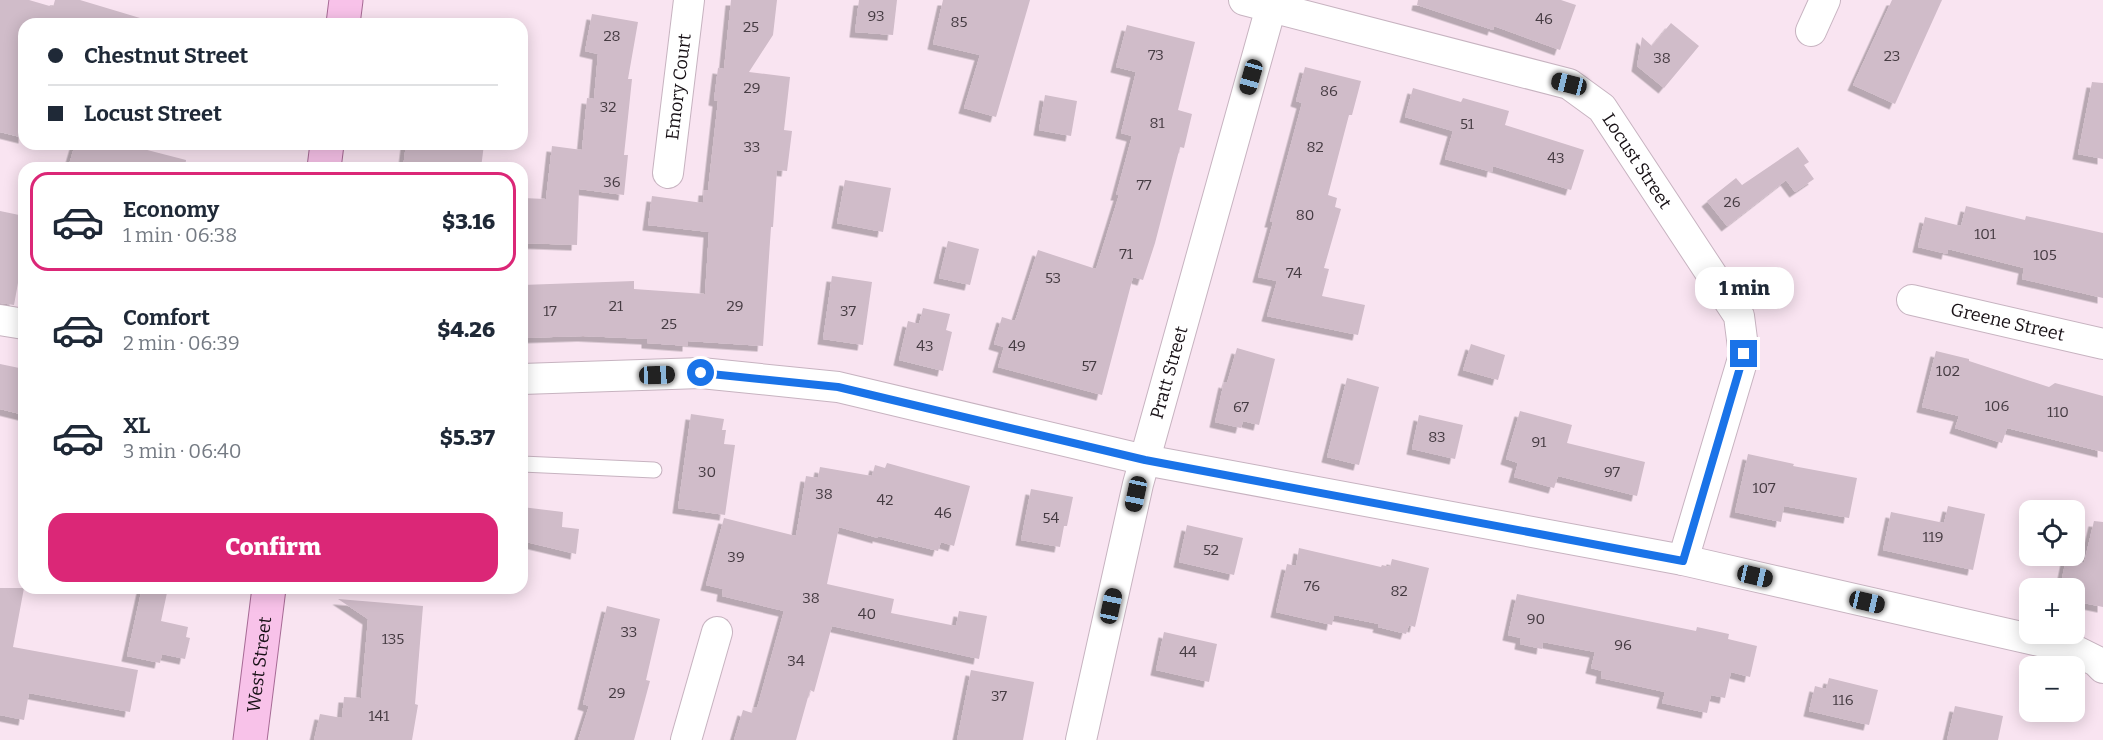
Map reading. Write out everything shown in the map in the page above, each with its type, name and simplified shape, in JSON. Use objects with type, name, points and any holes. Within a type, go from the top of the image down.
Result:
[{"type":"main road","name":"West Street","points":[[250,740],[268,594]]},
{"type":"street","name":"Emory Court","points":[[668,173],[689,0]]},
{"type":"street","points":[[1811,31],[1825,0]]},
{"type":"street","name":"Pratt Street","points":[[1081,740],[1136,494],[1257,4]]},
{"type":"street","name":"Locust Street","points":[[1257,4],[1569,84],[1602,108],[1739,316],[1744,354],[1683,561]]},
{"type":"street","name":"Greene Street","points":[[1912,300],[2103,344]]},
{"type":"street","points":[[0,320],[18,323]]},
{"type":"street","points":[[528,379],[701,373],[838,387],[1145,460],[1683,561],[2070,648],[2096,661],[2103,668]]},
{"type":"street","points":[[686,740],[717,632]]},
{"type":"lane","points":[[528,464],[654,470]]},
{"type":"building","points":[[0,0],[29,0],[53,7],[55,0],[80,0],[140,18],[18,18],[18,136],[0,132]]},
{"type":"building","points":[[731,0],[777,0],[773,35],[749,72],[790,77],[784,130],[792,131],[787,171],[777,170],[763,346],[688,341],[688,346],[647,343],[647,339],[583,336],[528,338],[528,285],[634,281],[634,289],[705,294],[709,232],[648,225],[652,196],[703,203],[704,190],[708,190],[718,101],[714,100],[718,68],[724,69]]},
{"type":"building","points":[[859,0],[897,0],[893,35],[855,32]]},
{"type":"building","points":[[943,0],[1030,0],[996,117],[964,108],[980,55],[933,44]]},
{"type":"building","points":[[1418,0],[1561,0],[1576,5],[1560,50],[1494,26],[1493,30],[1417,5]]},
{"type":"building","points":[[1892,0],[1942,0],[1895,104],[1853,85]]},
{"type":"building","points":[[592,14],[638,22],[628,79],[632,79],[624,155],[628,155],[624,195],[579,189],[577,245],[528,243],[528,198],[546,199],[552,146],[582,150],[587,98],[594,99],[598,54],[585,51]]},
{"type":"building","points":[[1671,23],[1699,46],[1664,88],[1637,66],[1642,37],[1652,46]]},
{"type":"building","points":[[1127,25],[1195,42],[1178,110],[1192,114],[1184,148],[1180,147],[1143,280],[1133,277],[1102,395],[998,367],[1004,347],[994,344],[1002,317],[1015,321],[1038,250],[1096,269],[1119,195],[1116,195],[1132,136],[1121,133],[1136,72],[1116,67]]},
{"type":"building","points":[[1305,67],[1361,81],[1352,115],[1349,115],[1328,195],[1337,198],[1335,207],[1341,209],[1324,268],[1329,269],[1322,296],[1365,305],[1358,335],[1267,316],[1277,281],[1258,277],[1273,222],[1270,222],[1302,103],[1296,101]]},
{"type":"building","points":[[2092,82],[2103,83],[2103,159],[2078,154]]},
{"type":"building","points":[[1413,88],[1461,102],[1463,98],[1509,111],[1505,125],[1584,150],[1571,190],[1493,166],[1492,172],[1445,159],[1453,131],[1405,117]]},
{"type":"building","points":[[1045,95],[1077,101],[1071,136],[1039,130]]},
{"type":"building","points":[[1798,147],[1809,162],[1804,165],[1814,179],[1795,192],[1786,180],[1727,226],[1707,201],[1736,178],[1742,185]]},
{"type":"building","points":[[73,150],[147,150],[186,160],[186,162],[70,162]]},
{"type":"building","points":[[405,150],[483,150],[482,162],[404,162]]},
{"type":"building","points":[[845,180],[891,188],[883,232],[837,223]]},
{"type":"building","points":[[1966,206],[2025,220],[2026,216],[2103,233],[2103,298],[2022,279],[2024,268],[1948,249],[1947,254],[1918,247],[1925,217],[1961,226]]},
{"type":"building","points":[[0,211],[18,215],[18,283],[14,305],[0,303]]},
{"type":"building","points":[[948,241],[979,249],[970,285],[939,278]]},
{"type":"building","points":[[832,276],[872,282],[863,345],[823,339]]},
{"type":"building","points":[[923,308],[950,314],[946,330],[952,332],[943,371],[899,360],[908,321],[919,324]]},
{"type":"building","points":[[1471,344],[1505,355],[1498,380],[1463,370]]},
{"type":"building","points":[[1237,348],[1275,359],[1259,425],[1243,421],[1241,428],[1215,422],[1224,382],[1227,383]]},
{"type":"building","points":[[1936,351],[1969,359],[1969,361],[2049,387],[2055,383],[2103,396],[2103,452],[2007,428],[2002,443],[1955,428],[1959,416],[1922,407]]},
{"type":"building","points":[[0,364],[18,368],[18,414],[0,409]]},
{"type":"building","points":[[1347,378],[1379,387],[1359,465],[1327,457]]},
{"type":"building","points":[[1520,411],[1572,425],[1567,443],[1645,462],[1637,496],[1558,476],[1554,488],[1514,477],[1518,463],[1506,459]]},
{"type":"building","points":[[691,414],[724,419],[722,430],[726,430],[724,444],[735,445],[725,515],[678,508]]},
{"type":"building","points":[[1419,415],[1463,425],[1455,459],[1412,449]]},
{"type":"building","points":[[1748,454],[1794,464],[1793,466],[1857,478],[1849,518],[1784,506],[1781,522],[1735,512]]},
{"type":"building","points":[[887,463],[970,486],[954,546],[941,542],[938,551],[839,527],[827,584],[894,599],[891,613],[956,626],[959,611],[987,616],[979,659],[832,626],[814,692],[810,690],[796,740],[734,740],[743,710],[752,713],[754,707],[757,708],[784,611],[722,596],[723,589],[706,585],[724,518],[796,536],[806,476],[818,478],[820,467],[872,476],[875,465],[885,468]]},
{"type":"building","points":[[1031,489],[1073,497],[1060,547],[1021,540]]},
{"type":"building","points":[[1948,506],[1985,514],[1973,570],[1883,550],[1891,512],[1944,523]]},
{"type":"building","points":[[528,508],[563,512],[562,527],[579,529],[576,554],[528,542]]},
{"type":"building","points":[[2094,521],[2103,522],[2103,607],[2085,603],[2085,578],[2062,578],[2065,566],[2085,566]]},
{"type":"building","points":[[1187,525],[1243,538],[1234,575],[1179,562]]},
{"type":"building","points":[[1299,548],[1381,567],[1382,565],[1390,567],[1392,559],[1429,568],[1415,627],[1409,625],[1406,634],[1378,627],[1379,624],[1334,615],[1332,625],[1276,612],[1287,564],[1296,566]]},
{"type":"building","points":[[0,588],[18,588],[18,594],[23,594],[13,647],[138,670],[130,712],[29,693],[24,720],[0,715]]},
{"type":"building","points":[[141,594],[167,594],[161,621],[188,627],[186,637],[190,638],[185,659],[162,654],[160,663],[127,656]]},
{"type":"building","points":[[1517,594],[1696,631],[1697,627],[1729,634],[1728,639],[1757,646],[1750,677],[1731,672],[1725,698],[1711,695],[1707,713],[1662,703],[1665,692],[1601,678],[1602,671],[1591,668],[1595,652],[1543,642],[1542,649],[1520,644],[1521,638],[1508,635]]},
{"type":"building","points":[[338,599],[423,606],[415,704],[418,705],[412,740],[314,740],[320,714],[342,718],[344,697],[361,698],[368,619]]},
{"type":"building","points":[[607,606],[660,619],[646,680],[650,681],[634,740],[578,740],[589,706],[583,704]]},
{"type":"building","points":[[1164,632],[1217,644],[1209,682],[1156,670]]},
{"type":"building","points":[[971,670],[1034,682],[1023,740],[957,740]]},
{"type":"building","points":[[1829,678],[1878,690],[1869,725],[1809,711],[1815,686],[1826,689]]},
{"type":"building","points":[[1955,706],[2003,716],[1998,740],[1947,740]]},
{"type":"route","points":[[701,373],[838,387],[1145,460],[1683,561],[1744,354]]}]
